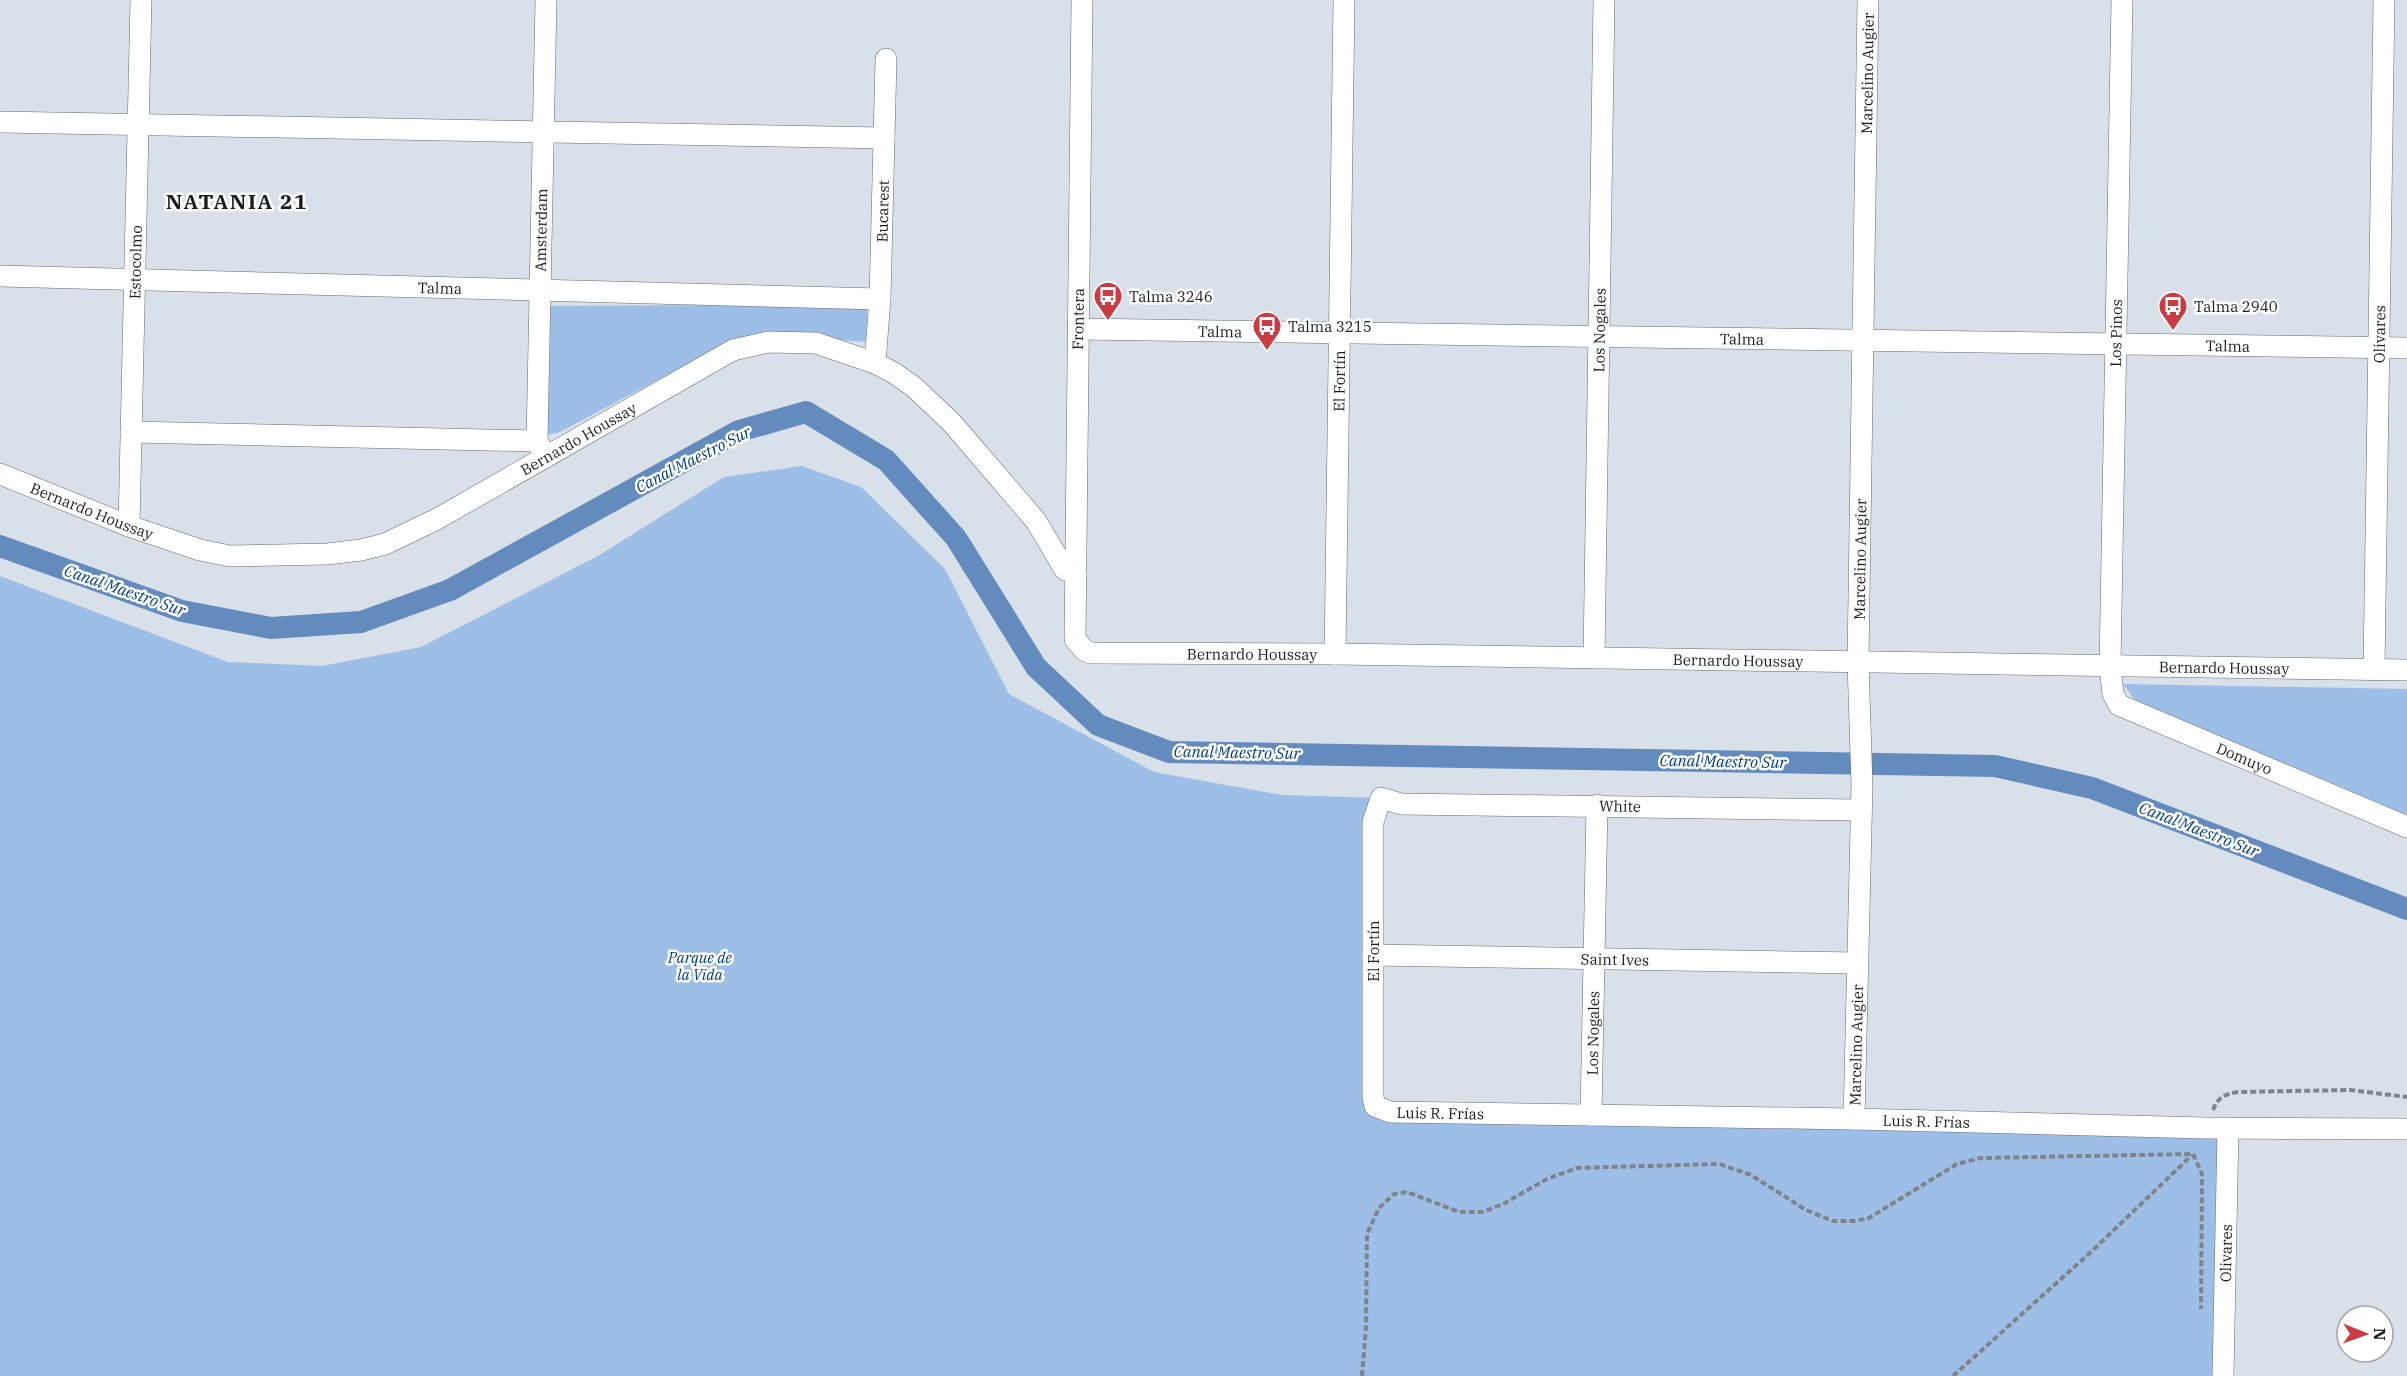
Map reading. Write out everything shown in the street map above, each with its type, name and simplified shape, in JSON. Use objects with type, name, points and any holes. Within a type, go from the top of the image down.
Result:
[{"type":"street","name":"Estocolmo","points":[[129,526],[141,0]]},
{"type":"street","name":"Amsterdam","points":[[542,449],[540,291],[546,0]]},
{"type":"street","name":"Frontera","points":[[1075,639],[1082,0]]},
{"type":"street","name":"El Fortín","points":[[1335,654],[1344,0]]},
{"type":"street","name":"Los Nogales","points":[[1594,658],[1604,0]]},
{"type":"street","name":"Marcelino Augier","points":[[1854,1119],[1862,786],[1858,662],[1868,0]]},
{"type":"street","name":"Los Pinos","points":[[2110,666],[2122,0]]},
{"type":"street","name":"Olivares","points":[[2374,670],[2384,0]]},
{"type":"street","name":"Bucarest","points":[[875,363],[880,299],[886,59]]},
{"type":"street","points":[[0,122],[884,138]]},
{"type":"street","name":"Talma","points":[[0,276],[880,299]]},
{"type":"street","name":"Talma","points":[[1078,329],[2407,348]]},
{"type":"street","name":"Bernardo Houssay","points":[[0,474],[129,526],[200,550],[230,556],[327,554],[361,550],[385,544],[437,519],[542,449],[733,350],[751,345],[792,341],[816,343],[875,363],[914,387],[952,423],[1036,520],[1065,570],[1076,574]]},
{"type":"street","points":[[131,432],[542,449]]},
{"type":"street","name":"Bernardo Houssay","points":[[1075,639],[1084,650],[1091,653],[1335,654],[2407,670]]},
{"type":"street","name":"Domuyo","points":[[2110,666],[2113,694],[2119,705],[2407,827]]},
{"type":"street","name":"El Fortín","points":[[1375,1106],[1372,1097],[1373,822],[1381,798]]},
{"type":"street","name":"White","points":[[1381,798],[1401,804],[1860,810]]},
{"type":"street","name":"Los Nogales","points":[[1591,1115],[1597,805]]},
{"type":"street","name":"Saint Ives","points":[[1373,955],[1857,963]]},
{"type":"street","name":"Luis R. Frías","points":[[1375,1106],[1390,1112],[1854,1119],[2228,1129],[2407,1129]]},
{"type":"street","name":"Olivares","points":[[2223,1376],[2228,1129]]},
{"type":"path","points":[[1953,1376],[2091,1252],[2193,1154],[2216,1103],[2225,1094],[2350,1090],[2407,1097]]},
{"type":"path","points":[[2193,1154],[2202,1174],[2201,1320]]},
{"type":"path","points":[[1362,1376],[1366,1327],[1367,1234],[1379,1208],[1394,1194],[1407,1192],[1459,1212],[1483,1212],[1503,1204],[1547,1179],[1577,1168],[1719,1164],[1751,1175],[1806,1210],[1833,1221],[1854,1221],[1869,1218],[1957,1164],[1981,1158],[2193,1154]]},
{"type":"green space","points":[[867,304],[868,342],[765,335],[725,344],[560,432],[547,435],[547,306]]},
{"type":"green space","name":"Parque de la Vida","points":[[802,466],[861,487],[945,569],[1009,694],[1154,772],[1282,795],[1381,798],[1375,1106],[2228,1129],[2223,1376],[0,1376],[0,576],[228,662],[322,666],[421,647],[598,556],[724,477]]},
{"type":"green space","points":[[2123,684],[2407,689],[2407,815],[2136,701]]},
{"type":"waterway","name":"Canal Maestro Sur","points":[[0,546],[182,611],[271,628],[361,622],[450,590],[739,431],[806,412],[886,460],[956,538],[1036,667],[1098,725],[1169,752],[1995,766],[2092,788],[2407,909]]},
{"type":"place","name":"Talma 3246","points":[[1108,322]]},
{"type":"place","name":"Talma 2940","points":[[2173,332]]},
{"type":"place","name":"Talma 3215","points":[[1267,352]]},
{"type":"district","name":"NATANIA 21","points":[[237,201]]}]
